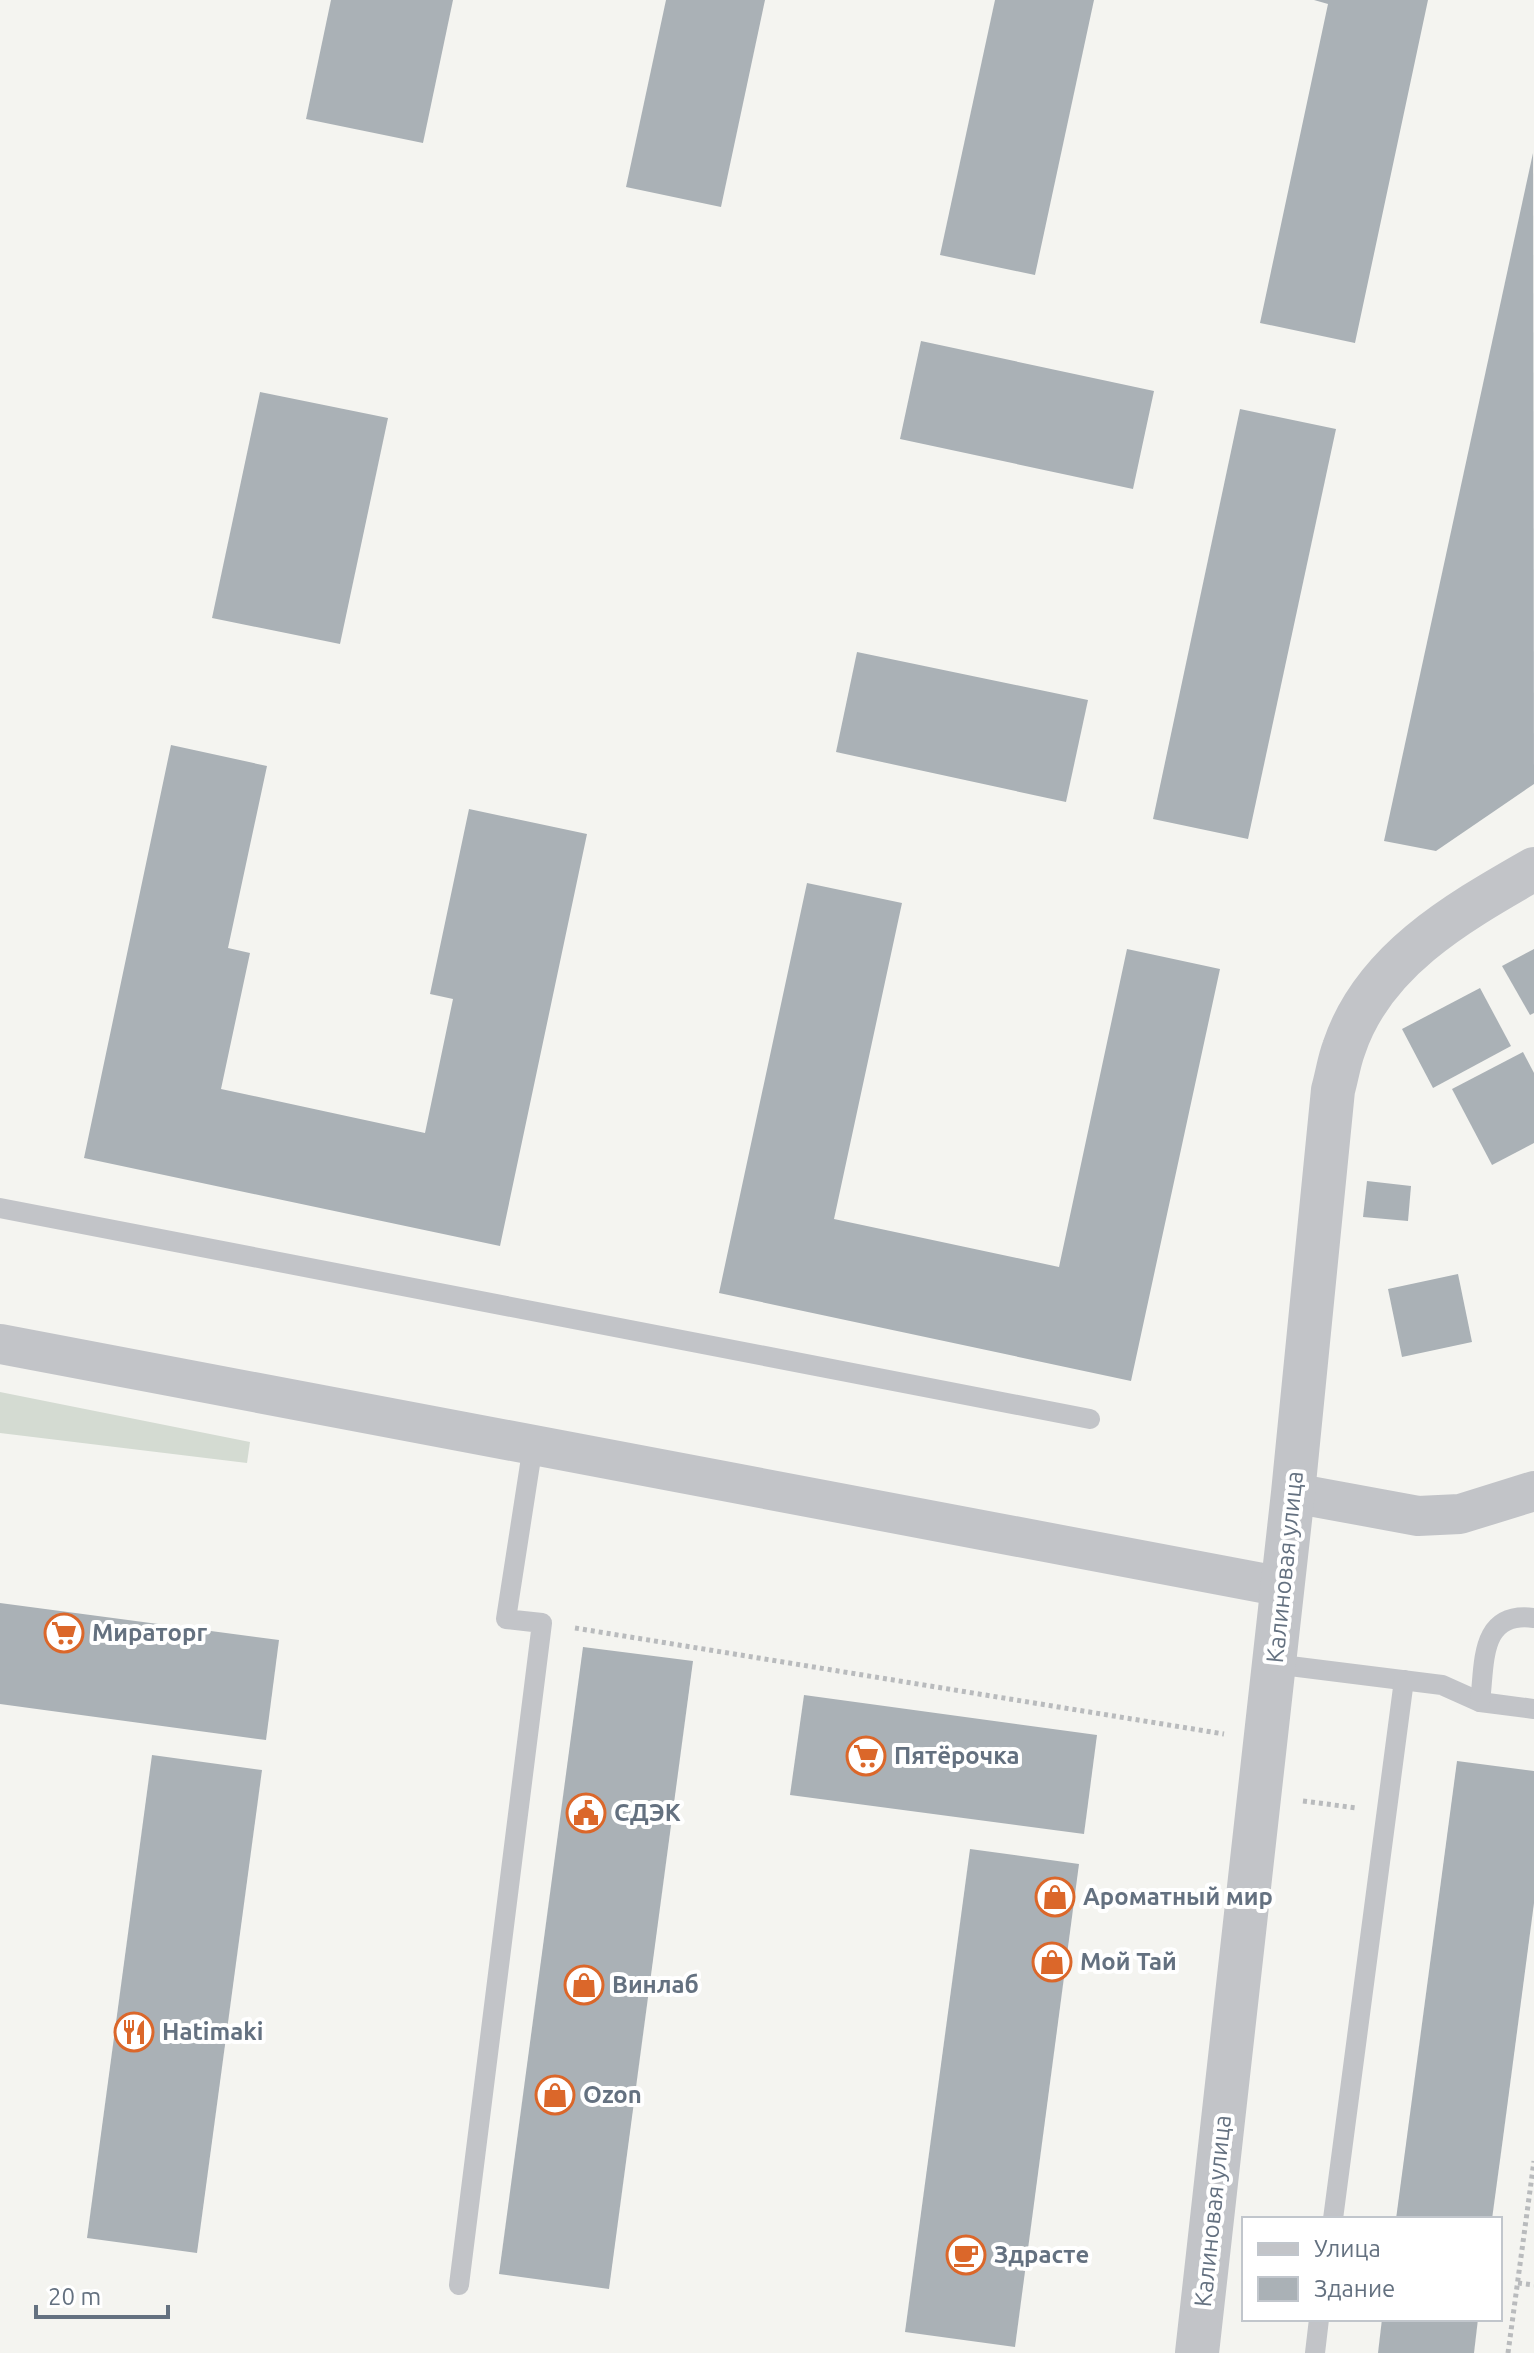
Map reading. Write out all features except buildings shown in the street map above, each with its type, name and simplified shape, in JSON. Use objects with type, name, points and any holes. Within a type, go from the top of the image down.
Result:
[{"type":"street","name":"Калиновая улица","points":[[1197,2353],[1283,1587],[1333,1090],[1344,1046],[1368,999],[1400,959],[1470,906],[1534,869]]},
{"type":"street","points":[[0,1344],[1283,1587]]},
{"type":"street","points":[[1293,1493],[1418,1516],[1460,1514],[1534,1491]]},
{"type":"lane","points":[[0,1208],[1090,1419]]},
{"type":"lane","points":[[459,2285],[542,1623],[506,1619],[533,1445]]},
{"type":"lane","points":[[1480,1702],[1489,1638],[1503,1621],[1534,1618]]},
{"type":"lane","points":[[1274,1664],[1442,1685],[1480,1702],[1534,1709]]},
{"type":"lane","points":[[1333,2217],[1404,1680]]},
{"type":"lane","points":[[1315,2353],[1319,2321]]},
{"type":"path","points":[[542,1623],[1235,1736]]},
{"type":"path","points":[[1290,1799],[1386,1812]]},
{"type":"path","points":[[1508,2353],[1534,2161]]},
{"type":"path","points":[[1518,2283],[1534,2285]]},
{"type":"shaded area","points":[[0,1392],[250,1442],[247,1463],[0,1433]]},
{"type":"place","name":"Мираторг","points":[[64,1633]]},
{"type":"place","name":"Пятёрочка","points":[[866,1756]]},
{"type":"place","name":"СДЭК","points":[[586,1813]]},
{"type":"place","name":"Ароматный мир","points":[[1055,1897]]},
{"type":"place","name":"Мой Тай","points":[[1052,1962]]},
{"type":"place","name":"Винлаб","points":[[584,1985]]},
{"type":"place","name":"Hatimaki","points":[[134,2032]]},
{"type":"place","name":"Ozon","points":[[555,2095]]},
{"type":"place","name":"Здрасте","points":[[966,2255]]}]
